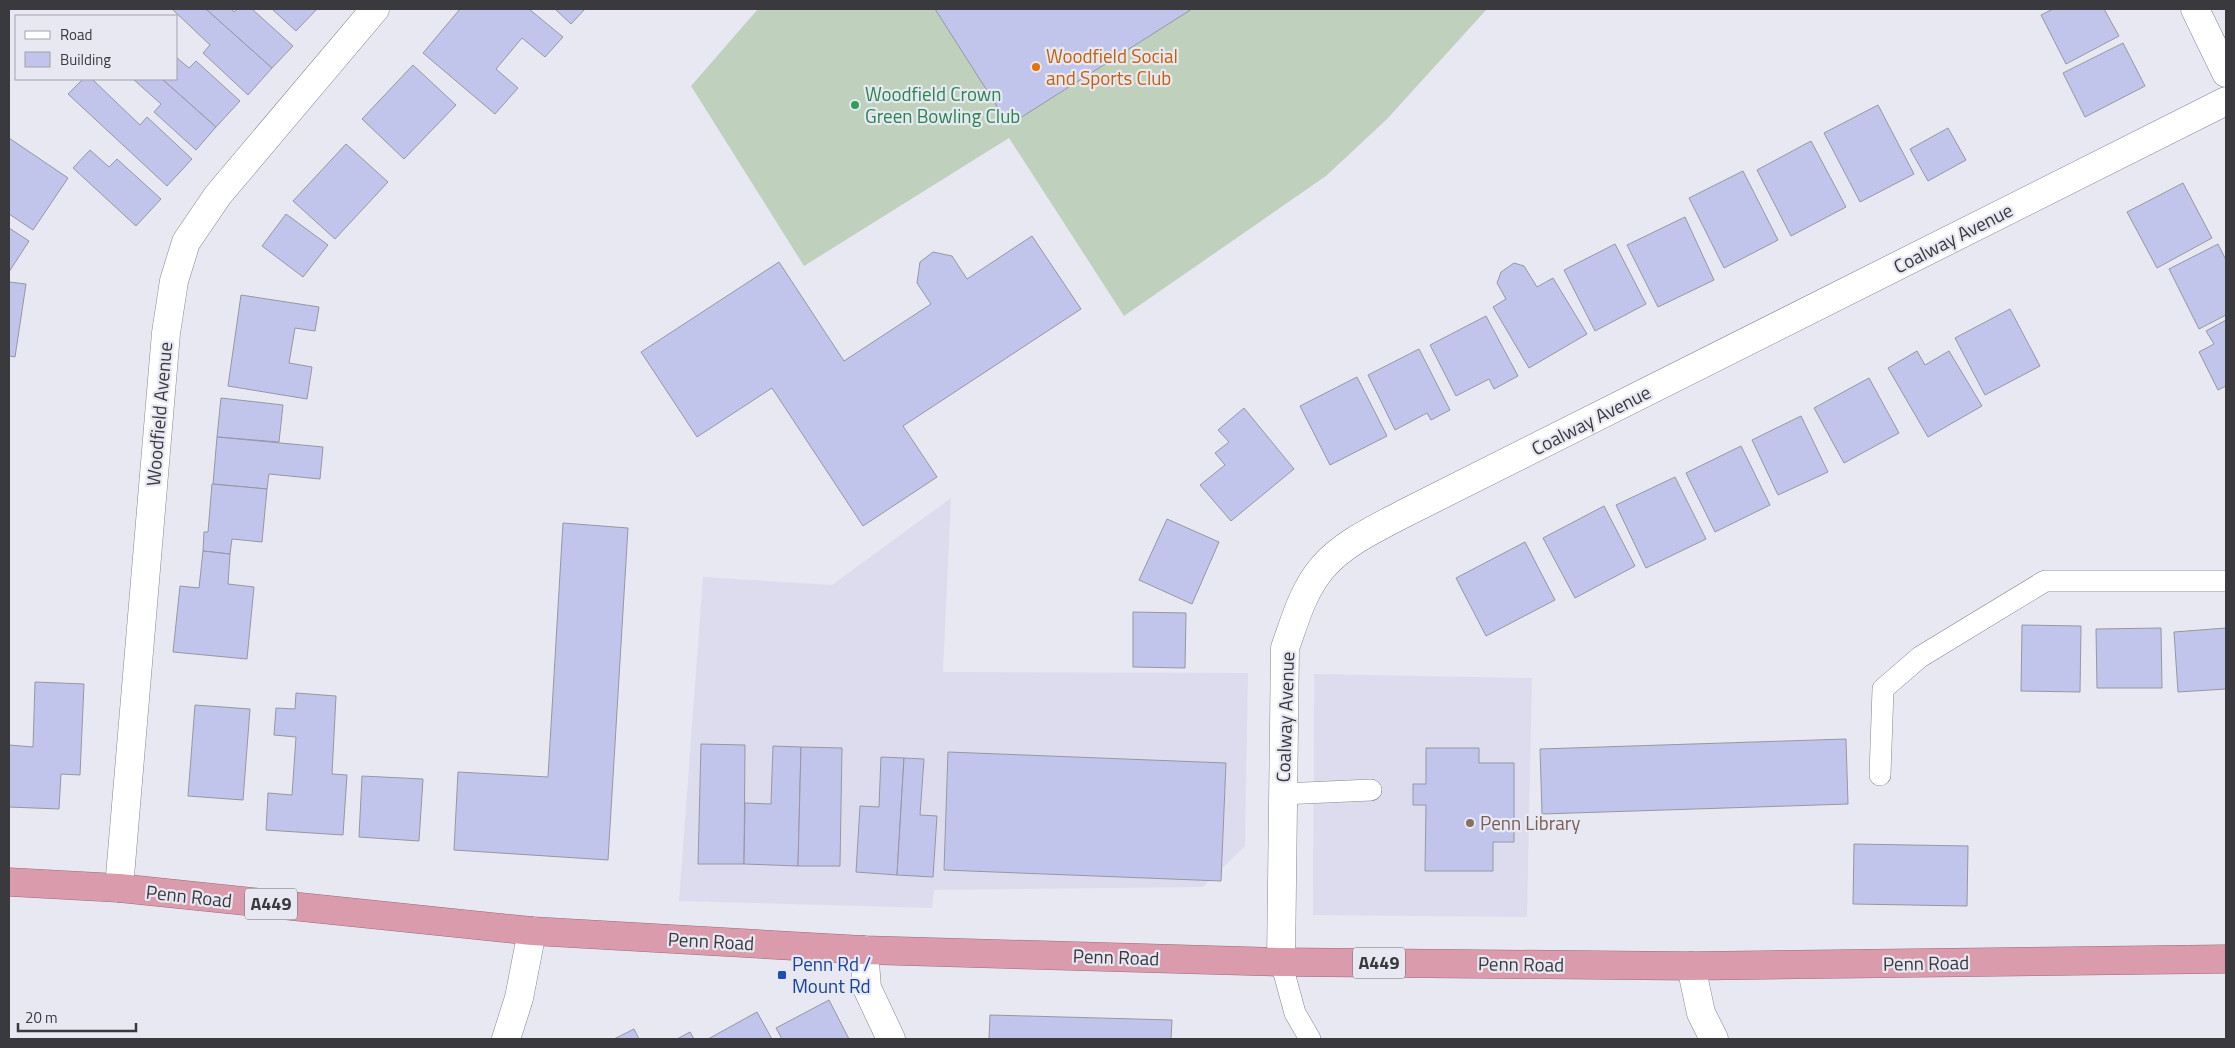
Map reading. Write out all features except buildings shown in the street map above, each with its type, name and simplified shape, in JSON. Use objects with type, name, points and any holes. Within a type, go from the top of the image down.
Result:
[{"type":"highway","name":"Penn Road","points":[[9,882],[119,888],[532,931],[864,950],[1281,962],[1691,966],[2226,959]]},
{"type":"street","name":"Woodfield Avenue","points":[[119,888],[166,332],[174,281],[186,242],[218,195],[375,9]]},
{"type":"street","points":[[2195,9],[2226,73]]},
{"type":"street","name":"Coalway Avenue","points":[[1281,962],[1285,648],[1297,612],[1310,586],[1323,567],[1344,548],[1412,509],[2226,102]]},
{"type":"street","points":[[506,1039],[519,998],[532,931]]},
{"type":"street","points":[[864,950],[867,988],[891,1039]]},
{"type":"street","points":[[1691,966],[1700,1013],[1714,1039]]},
{"type":"lane","points":[[1880,775],[1882,689],[1920,657],[2045,582],[2226,581]]},
{"type":"lane","points":[[1282,794],[1371,790]]},
{"type":"lane","points":[[1281,962],[1295,1014],[1310,1039]]},
{"type":"shaded area","points":[[951,498],[943,672],[1248,673],[1245,846],[1203,887],[934,890],[932,908],[679,901],[703,577],[832,585]]},
{"type":"shaded area","points":[[1314,674],[1532,678],[1527,917],[1313,915]]},
{"type":"green space","points":[[758,9],[1487,9],[1387,119],[1326,176],[1124,316],[1009,138],[804,266],[691,86]]},
{"type":"place","name":"Woodfield Social and Sports Club","points":[[1036,67]]},
{"type":"place","name":"Woodfield Crown Green Bowling Club","points":[[855,105]]},
{"type":"place","name":"Penn Library","points":[[1470,823]]},
{"type":"place","name":"Penn Rd / Mount Rd","points":[[782,975]]}]
